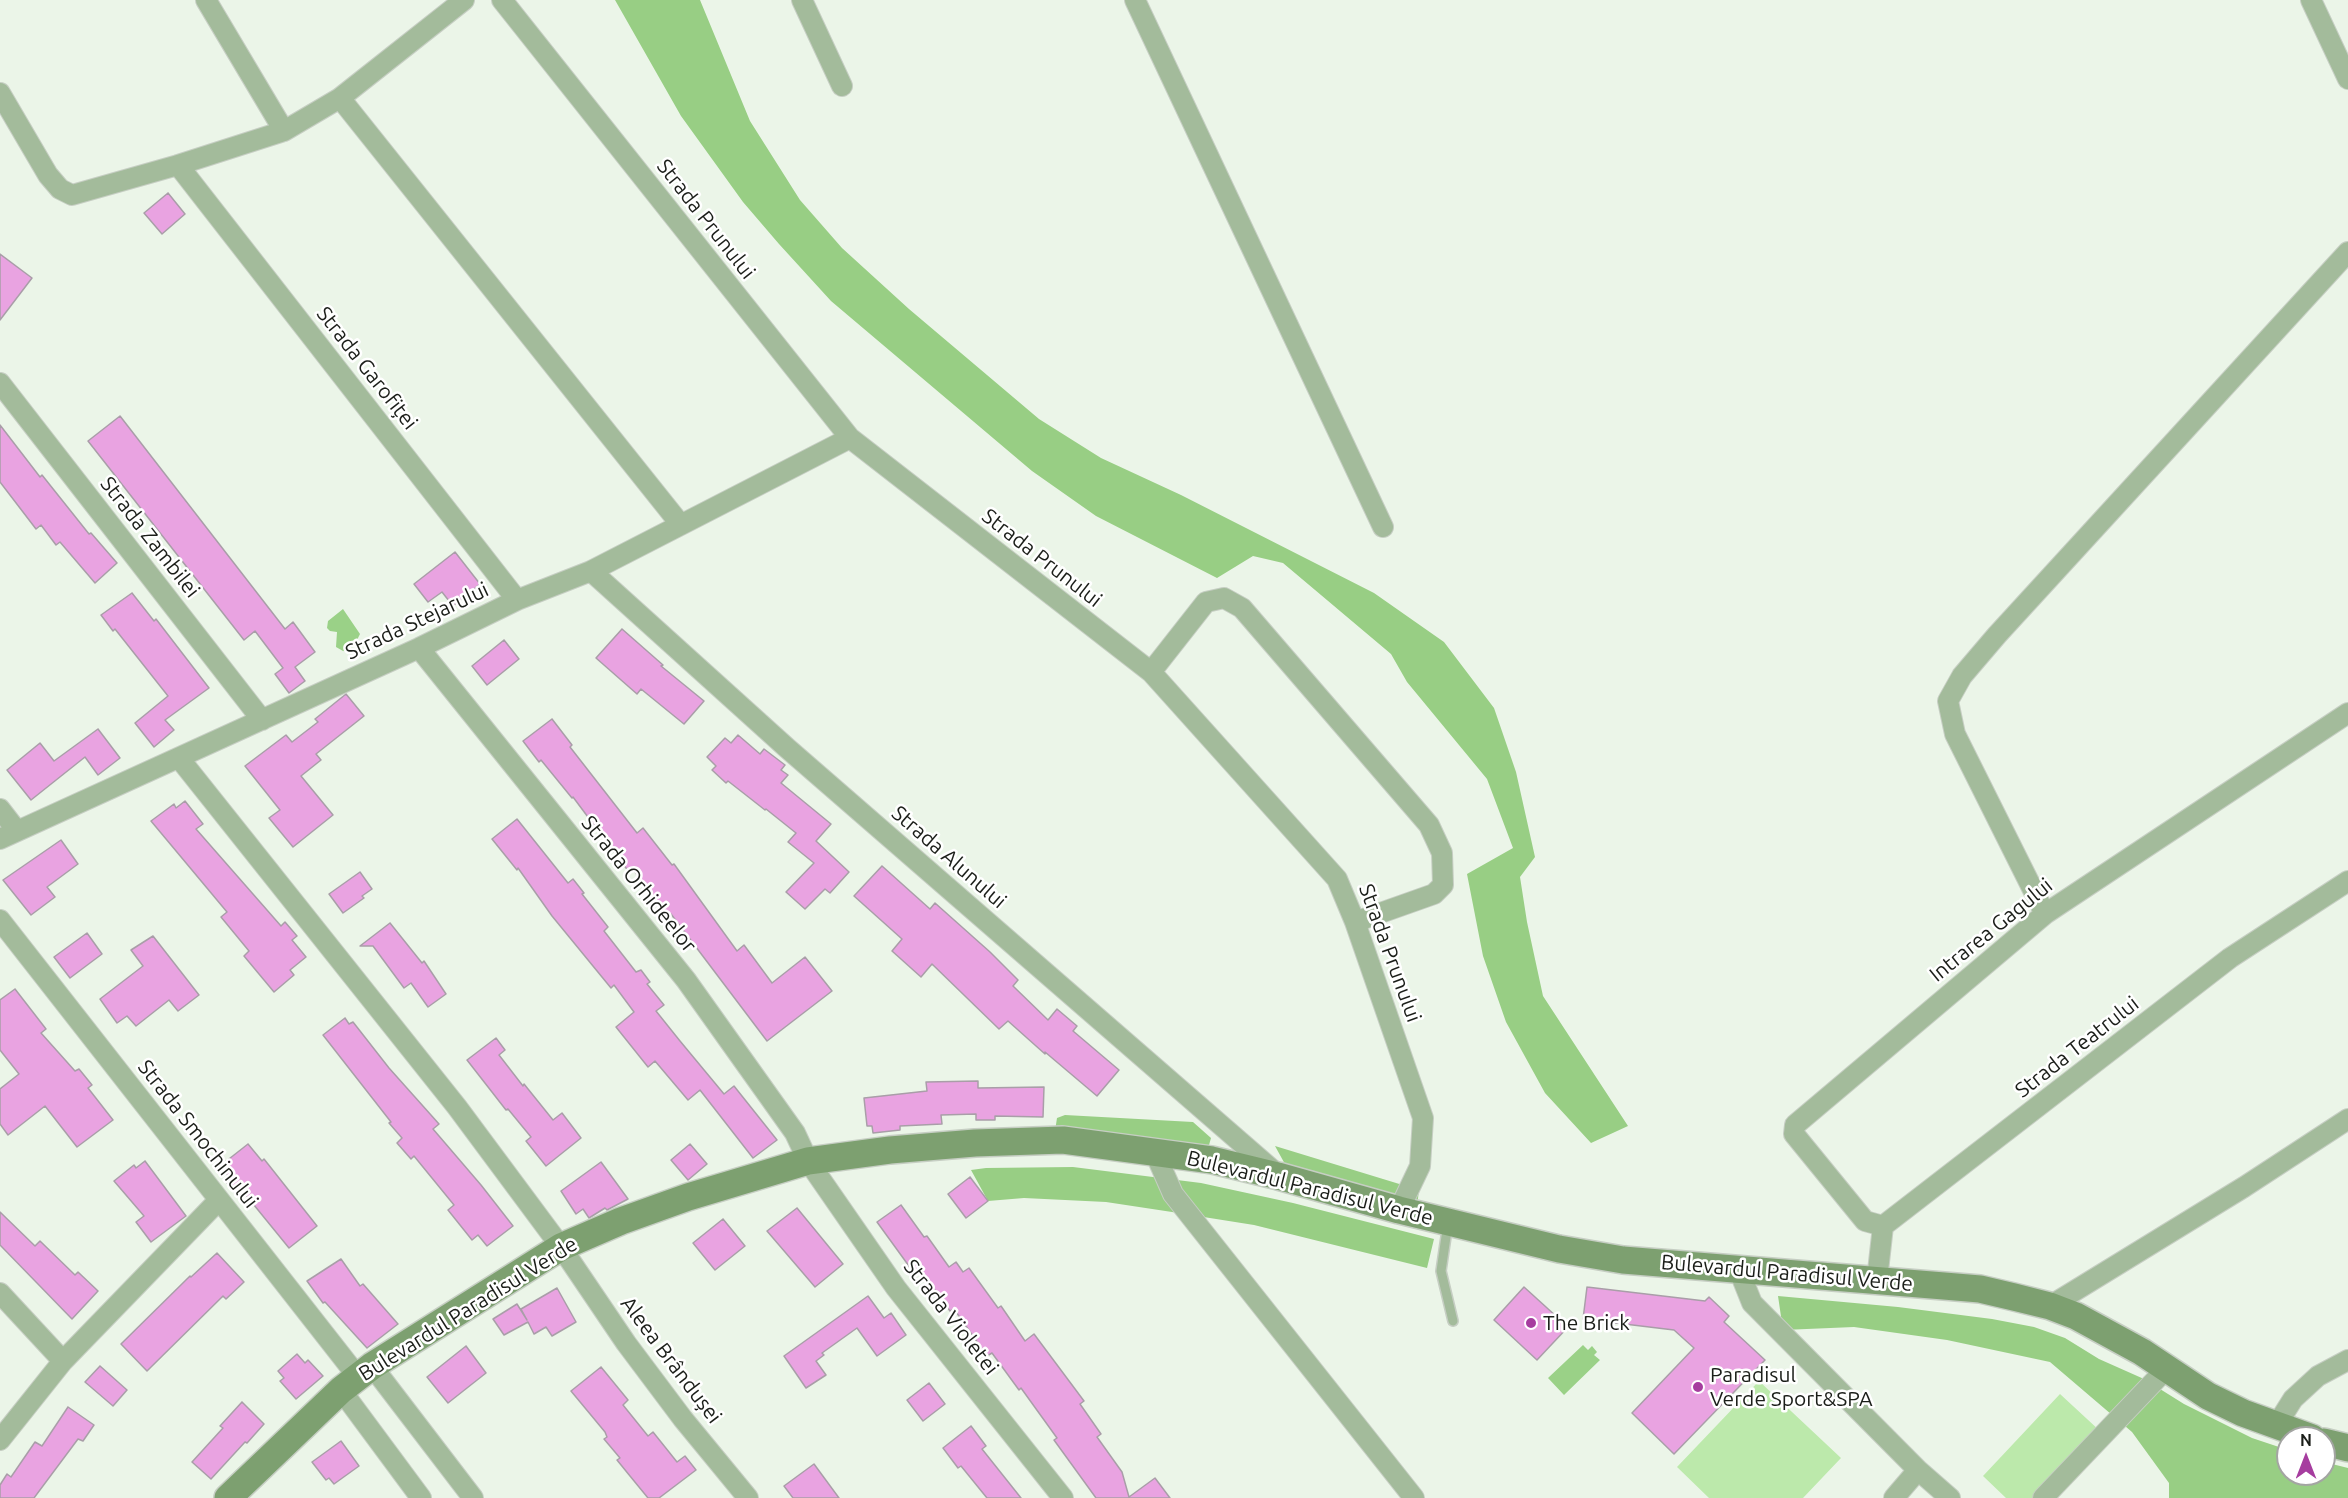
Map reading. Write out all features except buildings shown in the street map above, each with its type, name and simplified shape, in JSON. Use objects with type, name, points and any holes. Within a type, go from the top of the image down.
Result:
[{"type":"street","points":[[206,0],[284,131]]},
{"type":"street","points":[[0,93],[48,175],[60,189],[72,195],[178,165],[284,131],[340,98],[464,0]]},
{"type":"street","name":"Strada Prunului","points":[[502,0],[850,438],[1150,672],[1338,879],[1423,1118],[1420,1166],[1400,1210]]},
{"type":"street","points":[[802,0],[842,86]]},
{"type":"street","points":[[1135,0],[1383,527]]},
{"type":"street","points":[[2311,0],[2348,79]]},
{"type":"street","points":[[340,98],[681,525]]},
{"type":"street","name":"Strada Garofiței","points":[[178,165],[517,600]]},
{"type":"street","points":[[2045,914],[1955,734],[1948,701],[1962,676],[1997,635],[2348,252]]},
{"type":"street","name":"Strada Zambilei","points":[[0,383],[262,720]]},
{"type":"street","name":"Strada Stejarului","points":[[8,835],[419,648],[517,600],[591,571],[850,438]]},
{"type":"street","name":"Strada Alunului","points":[[591,571],[796,756],[1278,1176]]},
{"type":"street","points":[[1150,672],[1206,602],[1224,598],[1242,608],[1430,825],[1442,853],[1443,885],[1434,894],[1355,922]]},
{"type":"street","name":"Strada Orhideelor","points":[[419,648],[686,980],[795,1133],[808,1161]]},
{"type":"street","name":"Intrarea Gagului","points":[[1883,1226],[1864,1221],[1794,1134],[1795,1125],[2045,914],[2348,713]]},
{"type":"street","points":[[179,758],[457,1107],[561,1247]]},
{"type":"street","points":[[0,809],[8,835]]},
{"type":"street","name":"Strada Teatrului","points":[[1883,1226],[2230,958],[2348,881]]},
{"type":"street","name":"Strada Smochinului","points":[[0,921],[357,1378]]},
{"type":"street","points":[[2050,1306],[2244,1187],[2348,1119]]},
{"type":"street","name":"Bulevardul Paradisul Verde","points":[[228,1498],[357,1378],[561,1247],[665,1205],[808,1161],[975,1143],[1063,1140],[1212,1160],[1559,1249],[1623,1260],[1980,1289],[2050,1306],[2076,1317],[2142,1352],[2208,1396],[2276,1426]]},
{"type":"street","points":[[1155,1153],[1173,1194],[1414,1498]]},
{"type":"street","name":"Strada Violetei","points":[[808,1161],[896,1288],[1063,1498]]},
{"type":"street","points":[[0,1440],[63,1360],[219,1200]]},
{"type":"street","points":[[1877,1280],[1883,1226]]},
{"type":"street","name":"Aleea Brândușei","points":[[561,1247],[626,1343],[683,1419],[748,1498]]},
{"type":"street","points":[[1738,1268],[1752,1303],[1918,1470],[1950,1498]]},
{"type":"street","points":[[0,1293],[63,1360]]},
{"type":"street","points":[[2276,1426],[2294,1399],[2318,1376],[2348,1360]]},
{"type":"street","points":[[2043,1498],[2166,1369]]},
{"type":"street","points":[[357,1378],[421,1498]]},
{"type":"street","points":[[357,1378],[473,1498]]},
{"type":"street","points":[[1894,1498],[1918,1470]]},
{"type":"lane","points":[[1449,1222],[1442,1251],[1441,1271],[1453,1321]]},
{"type":"shaded area","points":[[615,0],[700,0],[750,121],[800,200],[842,248],[909,309],[1039,419],[1101,458],[1181,495],[1374,593],[1444,642],[1494,708],[1516,772],[1535,857],[1520,877],[1543,996],[1628,1126],[1591,1143],[1545,1093],[1506,1022],[1483,956],[1467,874],[1513,848],[1487,779],[1407,682],[1391,654],[1283,563],[1253,556],[1217,578],[1096,516],[1032,471],[831,301],[779,244],[743,202],[681,116]]},
{"type":"shaded area","points":[[343,609],[360,634],[351,652],[336,647],[337,632],[327,628],[328,621]]},
{"type":"shaded area","points":[[1065,1115],[1193,1122],[1211,1138],[1207,1152],[1055,1131],[1057,1118]]},
{"type":"shaded area","points":[[1275,1146],[1419,1190],[1416,1215],[1291,1175]]},
{"type":"shaded area","points":[[1073,1167],[1201,1183],[1293,1203],[1434,1239],[1427,1268],[1254,1225],[1172,1212],[1106,1202],[1024,1198],[988,1201],[971,1170]]},
{"type":"shaded area","points":[[1778,1296],[1898,1307],[1992,1319],[2034,1327],[2065,1338],[2099,1359],[2144,1379],[2184,1404],[2252,1438],[2276,1446],[2276,1486],[2336,1486],[2336,1465],[2348,1468],[2348,1498],[2169,1498],[2169,1483],[2132,1432],[2050,1362],[1947,1340],[1854,1327],[1783,1330]]},
{"type":"shaded area","points":[[1583,1345],[1588,1350],[1592,1346],[1597,1352],[1594,1355],[1600,1360],[1564,1395],[1548,1378]]},
{"type":"shaded area","points":[[1759,1381],[1841,1458],[1803,1498],[1709,1498],[1677,1467]]},
{"type":"shaded area","points":[[2060,1394],[2100,1431],[2037,1498],[2006,1498],[1983,1476]]},
{"type":"place","name":"The Brick","points":[[1531,1323]]},
{"type":"place","name":"Paradisul Verde Sport&SPA","points":[[1698,1387]]}]
